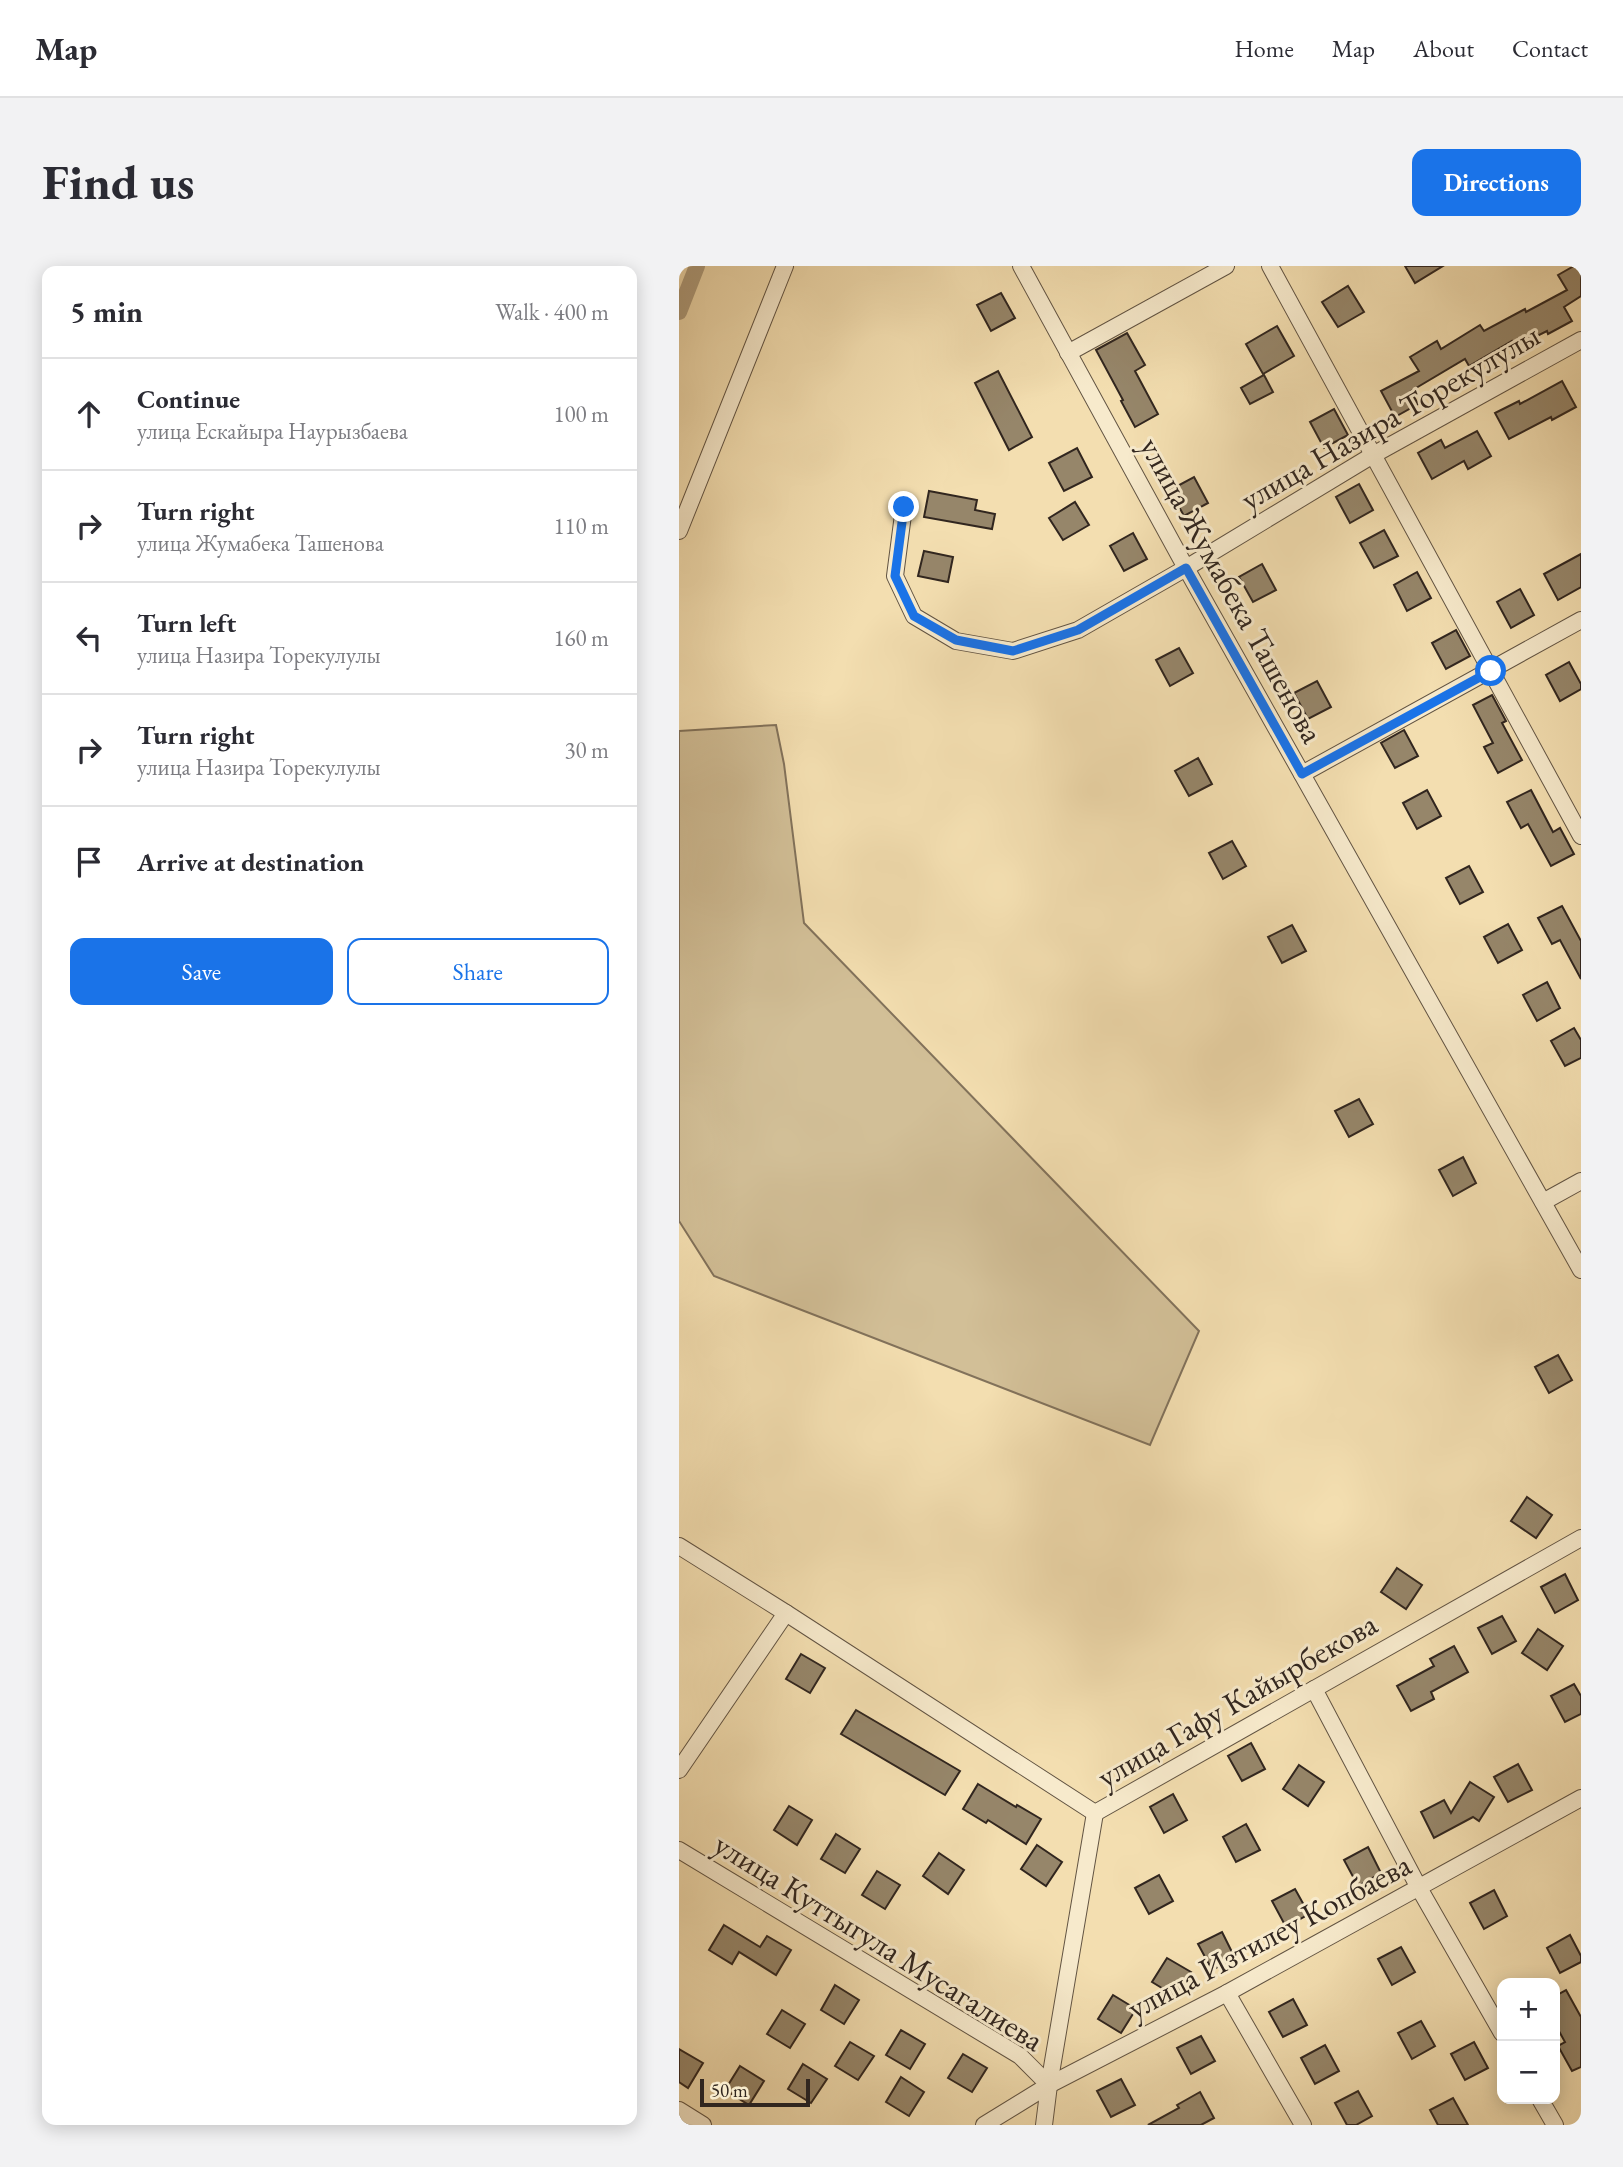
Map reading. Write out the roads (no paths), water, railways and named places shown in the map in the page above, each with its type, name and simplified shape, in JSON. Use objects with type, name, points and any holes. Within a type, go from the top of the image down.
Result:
[{"type":"street","points":[[679,531],[785,266]]},
{"type":"street","name":"улица Жумабека Ташенова","points":[[1021,266],[1186,568],[1581,1270]]},
{"type":"street","points":[[1068,352],[1226,266]]},
{"type":"street","points":[[1270,266],[1581,836]]},
{"type":"street","name":"улица Назира Торекулулы","points":[[904,507],[895,576],[914,616],[956,640],[1013,651],[1078,630],[1373,455],[1581,340]]},
{"type":"street","points":[[1302,774],[1581,620]]},
{"type":"street","points":[[1543,1202],[1581,1181]]},
{"type":"street","name":"улица Гафу Кайырбекова","points":[[679,1546],[786,1612],[1095,1813],[1581,1538]]},
{"type":"street","points":[[679,1770],[786,1612]]},
{"type":"street","points":[[1314,1689],[1419,1888],[1497,2024]]},
{"type":"street","name":"улица Изтилеу Копбаева","points":[[984,2125],[1049,2085],[1227,1993],[1581,1798]]},
{"type":"street","points":[[1049,2085],[1095,1813]]},
{"type":"street","name":"улица Куттыгула Мусагалиева","points":[[679,1850],[1020,2056],[1049,2085],[1044,2125]]},
{"type":"street","points":[[1227,1993],[1303,2125]]},
{"type":"street","points":[[1543,2104],[1555,2125]]},
{"type":"street","points":[[679,2110],[703,2125]]},
{"type":"waterway","points":[[679,312],[697,266]]}]
